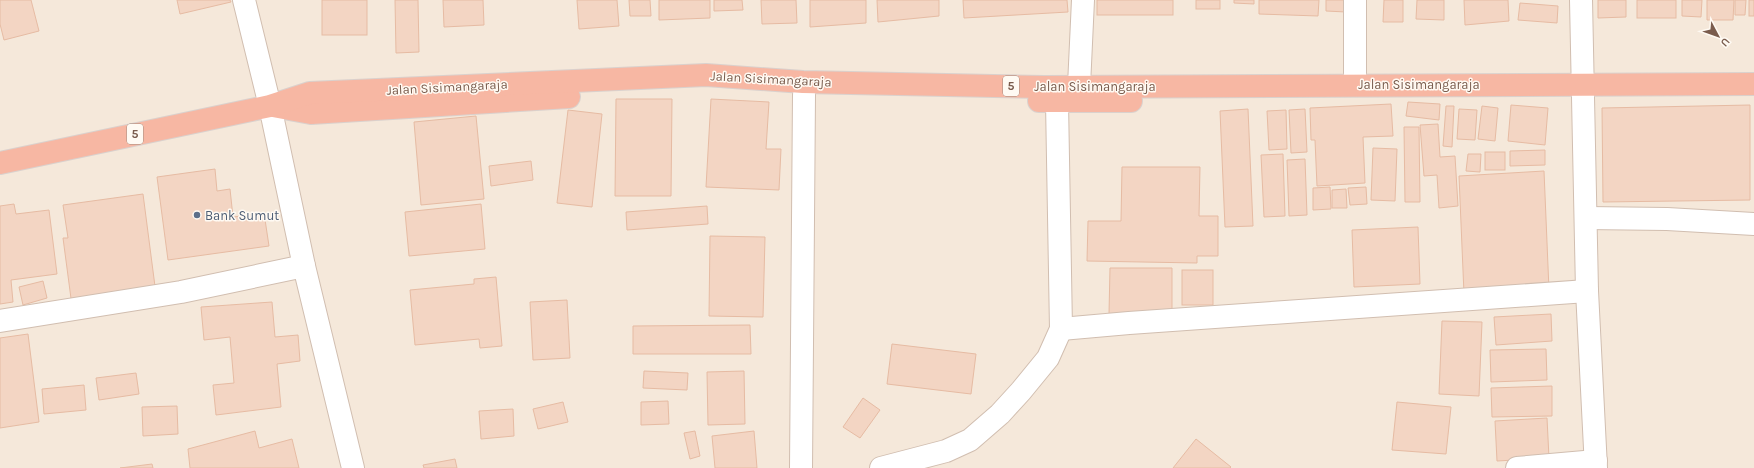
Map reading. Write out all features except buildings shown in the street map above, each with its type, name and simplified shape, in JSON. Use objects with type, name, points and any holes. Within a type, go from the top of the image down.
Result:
[{"type":"highway","name":"Jalan Sisimangaraja","points":[[0,163],[270,106],[310,93],[706,76],[802,82],[1079,86],[1355,84],[1754,97]]},
{"type":"highway","name":"Jalan Sisimangaraja","points":[[270,106],[311,113],[448,103],[706,89],[804,95],[1056,102],[1583,92],[1754,84]]},
{"type":"street","points":[[244,0],[270,106],[304,266],[353,468]]},
{"type":"street","points":[[1079,86],[1083,0]]},
{"type":"street","points":[[1355,0],[1355,84]]},
{"type":"street","points":[[1517,468],[1596,464],[1587,291],[1581,0]]},
{"type":"street","points":[[800,468],[804,95]]},
{"type":"street","points":[[880,468],[946,451],[970,440],[1000,414],[1026,386],[1048,358],[1061,329],[1056,102]]},
{"type":"street","points":[[1586,218],[1667,219],[1754,224]]},
{"type":"street","points":[[0,321],[181,292],[304,266]]},
{"type":"street","points":[[1061,329],[1587,291]]},
{"type":"shaded area","points":[[0,0],[1754,0],[1754,468],[0,468]]},
{"type":"place","name":"Bank Sumut","points":[[197,215]]}]
